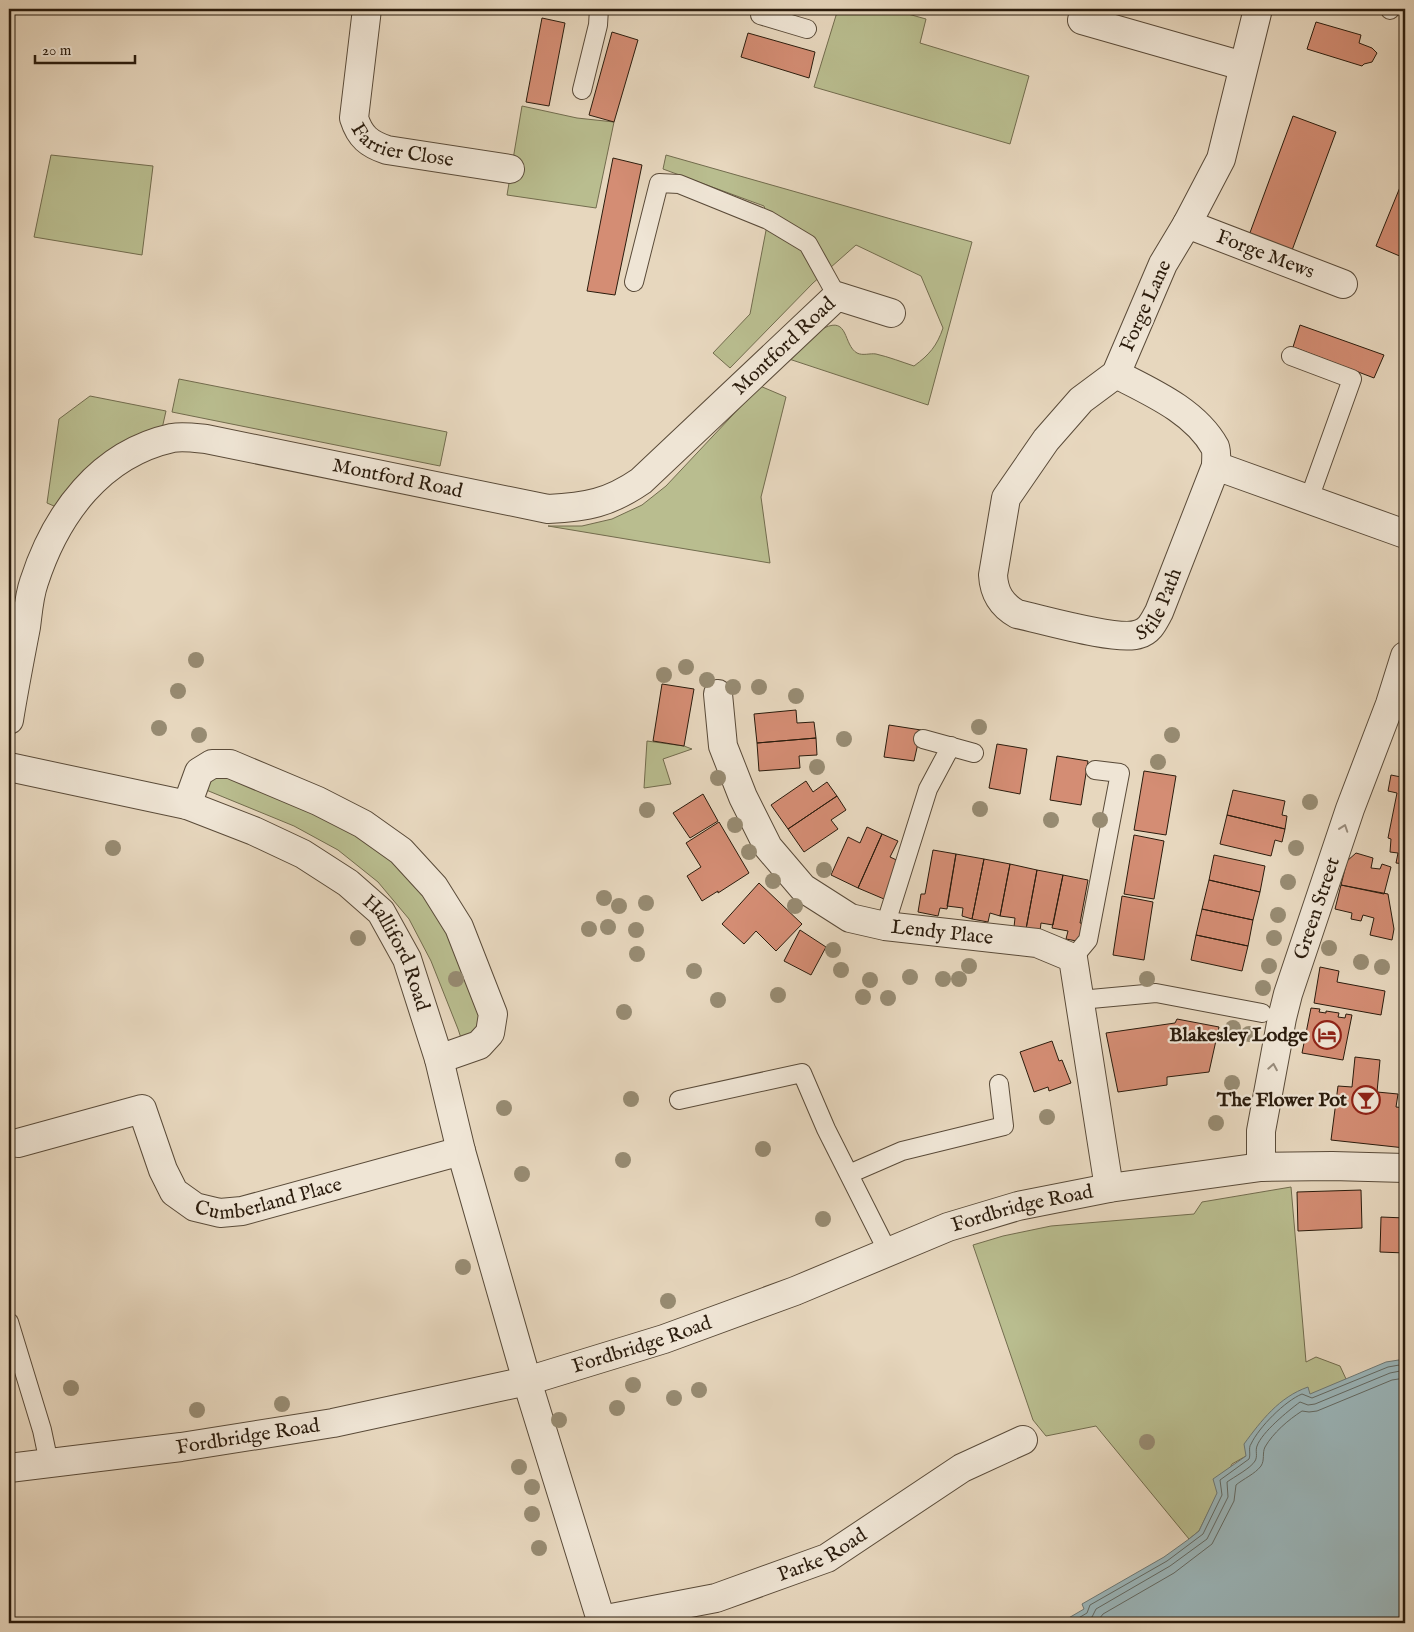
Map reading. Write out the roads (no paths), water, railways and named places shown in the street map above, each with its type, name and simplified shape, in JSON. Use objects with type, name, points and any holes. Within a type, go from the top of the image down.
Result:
[{"type":"street","name":"Farrier Close","points":[[367,9],[354,118],[358,129],[365,139],[375,146],[387,150],[510,169]]},
{"type":"street","name":"Forge Lane","points":[[993,575],[1006,498],[1046,440],[1081,400],[1116,374],[1163,264],[1221,160],[1258,9]]},
{"type":"street","points":[[1082,20],[1243,66]]},
{"type":"street","name":"Forge Mews","points":[[1187,224],[1343,284]]},
{"type":"street","name":"Montford Road","points":[[9,720],[33,584],[44,555],[74,502],[94,479],[118,460],[146,446],[174,438],[206,438],[548,509],[576,507],[601,502],[623,494],[642,481],[837,296],[891,313]]},
{"type":"street","points":[[1116,374],[1184,412],[1216,448],[1216,466],[1405,534]]},
{"type":"street","name":"Stile Path","points":[[993,575],[994,588],[1006,608],[1017,614],[1116,636],[1138,635],[1148,630],[1159,612],[1216,466]]},
{"type":"street","name":"Green Street","points":[[1261,1167],[1261,1131],[1288,994],[1350,810],[1398,704],[1405,656]]},
{"type":"street","name":"Lendy Place","points":[[718,694],[723,746],[743,797],[768,847],[802,888],[850,918],[885,926],[1037,943],[1074,958]]},
{"type":"street","points":[[187,805],[199,772],[212,764],[230,764],[318,802],[363,824],[401,851],[434,887],[459,927],[493,1014],[490,1033],[479,1045],[439,1059]]},
{"type":"street","name":"Halliford Road","points":[[9,767],[187,805],[254,831],[303,854],[348,883],[381,912],[408,959],[439,1059],[460,1151],[527,1381]]},
{"type":"street","points":[[1074,958],[1109,1188]]},
{"type":"street","name":"Cumberland Place","points":[[18,1143],[142,1109],[163,1170],[174,1192],[195,1207],[220,1213],[242,1211],[460,1151]]},
{"type":"street","name":"Fordbridge Road","points":[[9,1468],[181,1447],[333,1423],[527,1381],[664,1339],[795,1291],[948,1227],[1018,1206],[1109,1188],[1261,1167],[1405,1168]]},
{"type":"street","name":"Parke Road","points":[[527,1381],[601,1622],[716,1598],[827,1558],[962,1468],[1023,1440]]},
{"type":"lane","points":[[582,90],[598,25],[599,9]]},
{"type":"lane","points":[[761,9],[760,15],[807,29]]},
{"type":"lane","points":[[634,282],[659,183],[679,184],[768,220],[808,244],[837,296]]},
{"type":"lane","points":[[1291,356],[1352,379],[1309,499]]},
{"type":"lane","points":[[924,739],[974,753]]},
{"type":"lane","points":[[885,926],[928,789],[951,746]]},
{"type":"lane","points":[[1074,958],[1088,940],[1120,773],[1095,770]]},
{"type":"lane","points":[[1080,1000],[1156,993],[1262,1013]]},
{"type":"lane","points":[[679,1100],[802,1073],[826,1129],[888,1252]]},
{"type":"lane","points":[[849,1174],[902,1151],[1004,1126],[999,1084]]},
{"type":"lane","points":[[9,1322],[42,1430],[49,1463]]},
{"type":"water","points":[[1405,1359],[1405,1623],[1060,1623],[1084,1609],[1082,1604],[1164,1557],[1199,1531],[1217,1493],[1213,1479],[1246,1456],[1244,1444],[1264,1418],[1279,1403],[1308,1387],[1310,1394],[1386,1362]]},
{"type":"place","name":"Blakesley Lodge","points":[[1327,1035]]},
{"type":"place","name":"The Flower Pot","points":[[1366,1100]]}]
